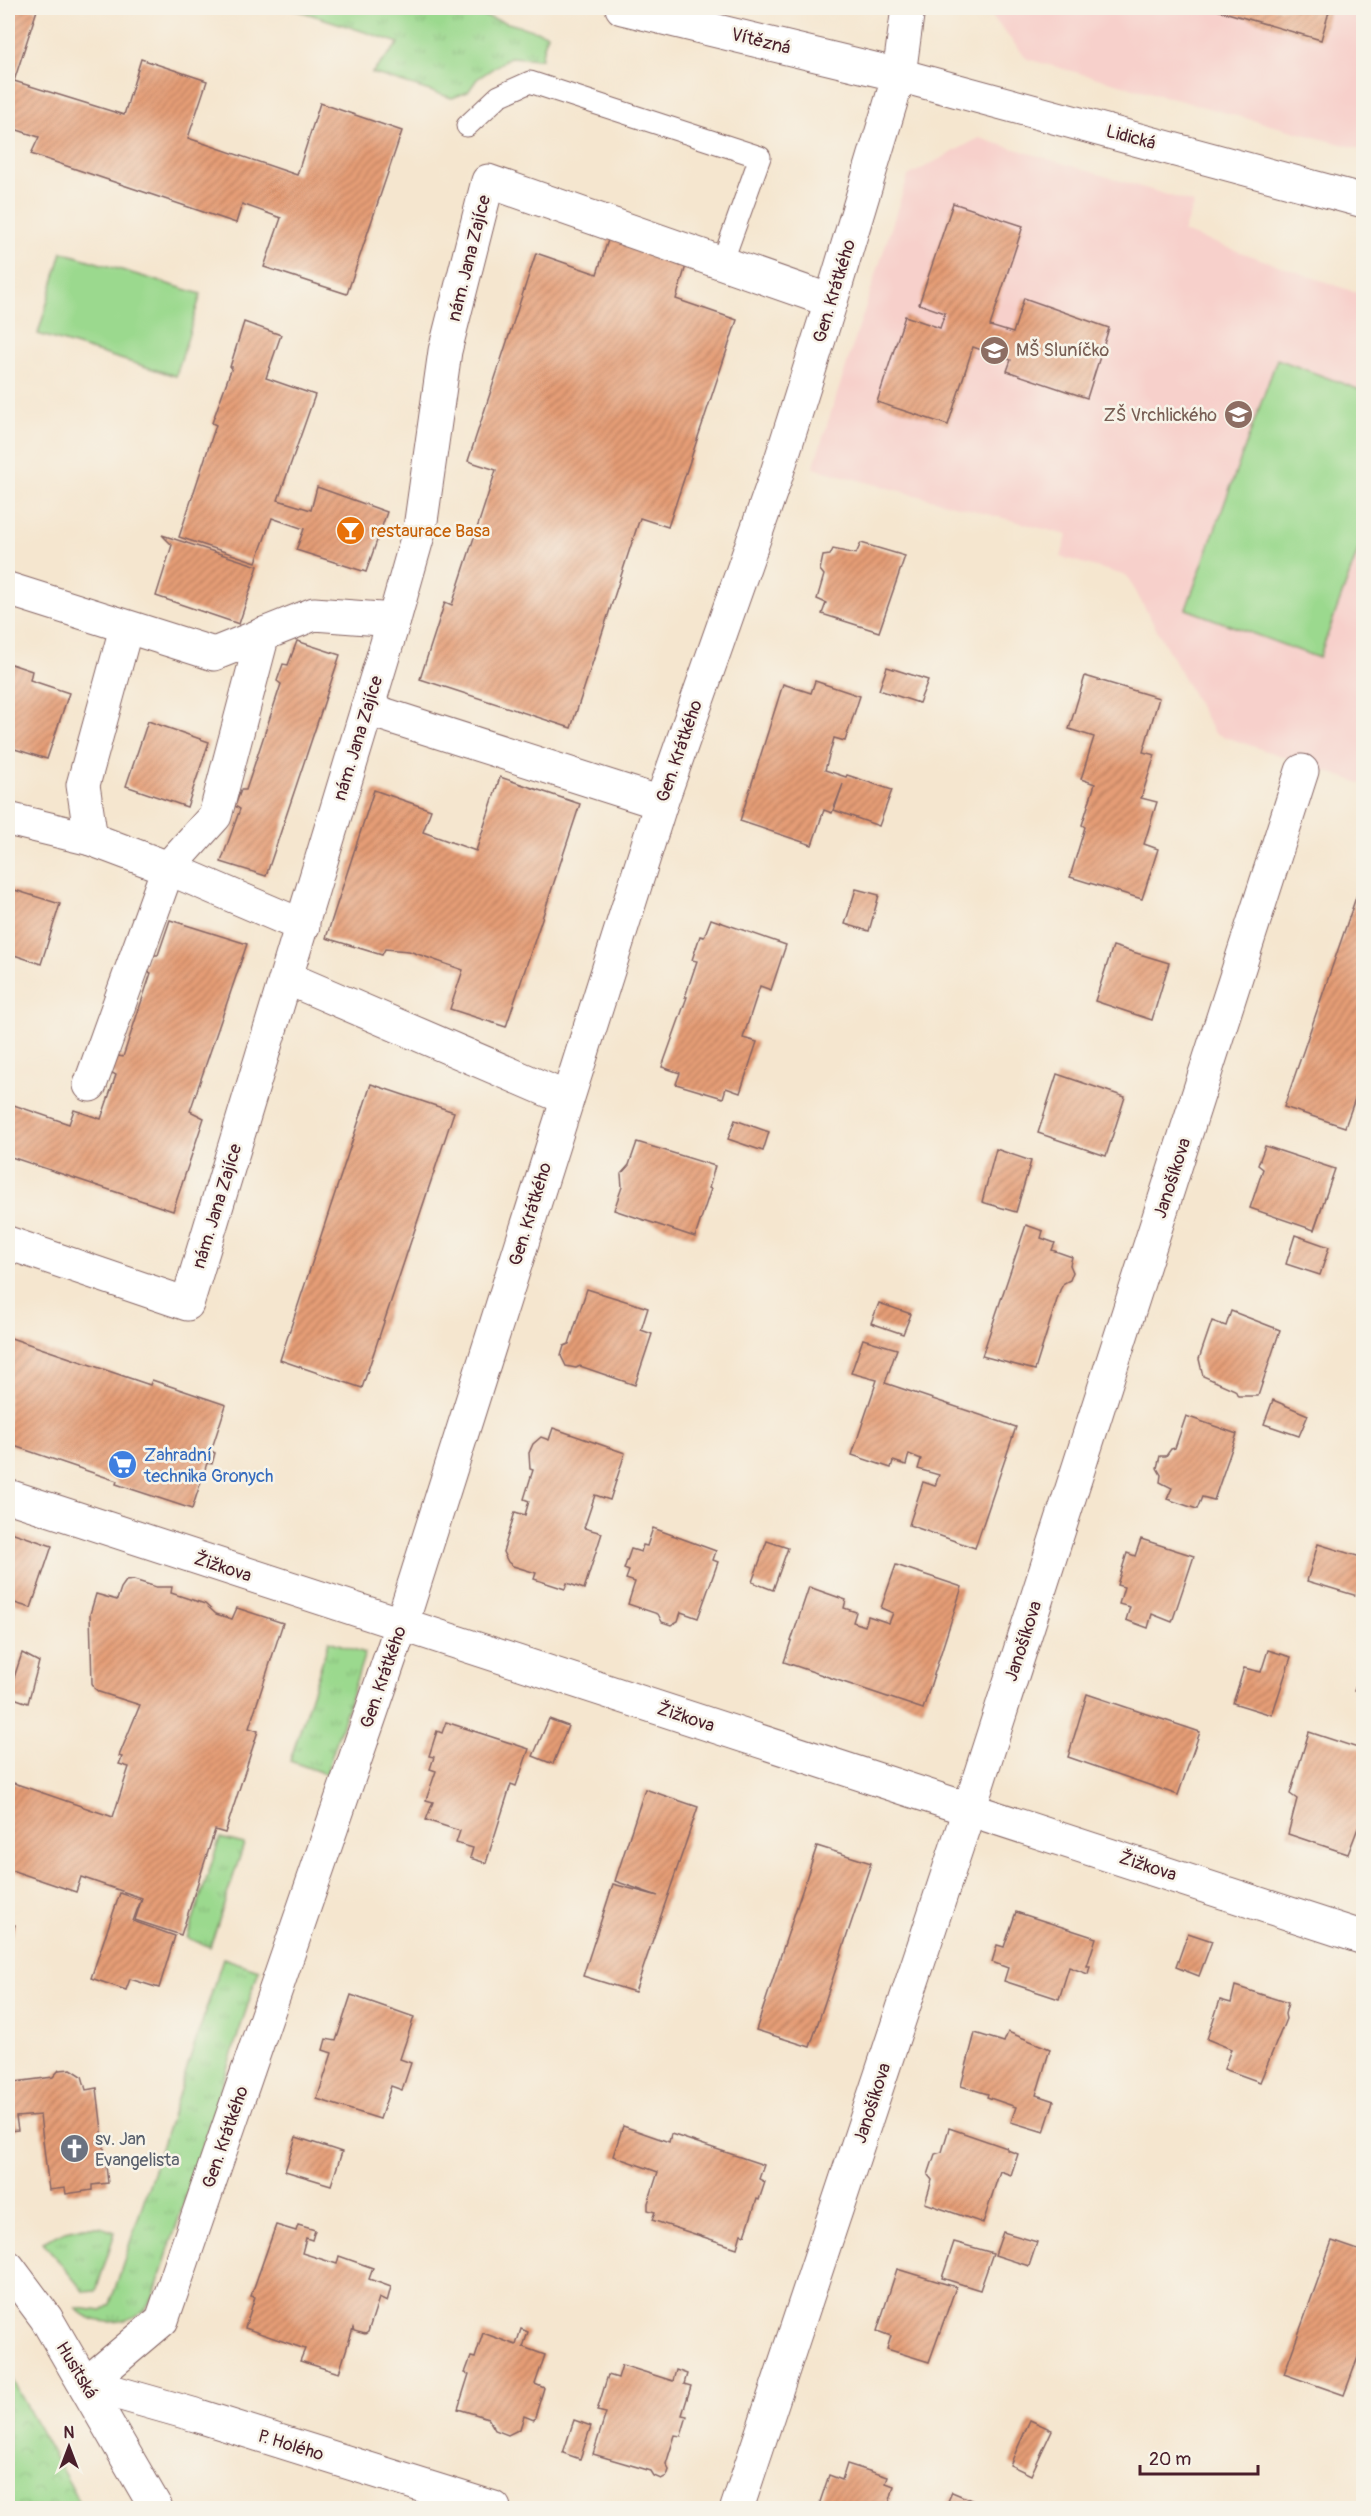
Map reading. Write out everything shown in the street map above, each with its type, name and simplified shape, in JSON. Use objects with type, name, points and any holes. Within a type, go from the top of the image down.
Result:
[{"type":"street","name":"Vítězná","points":[[622,8],[899,75]]},
{"type":"street","name":"Gen. Krátkého","points":[[86,2384],[162,2320],[401,1626],[661,803],[775,479],[899,75],[908,8]]},
{"type":"street","name":"Lidická","points":[[899,75],[1364,201]]},
{"type":"street","name":"nám. Jana Zajíce","points":[[8,1243],[187,1304],[303,926],[420,528],[445,351],[488,181],[831,301]]},
{"type":"street","points":[[8,589],[214,654],[314,614],[394,620]]},
{"type":"street","points":[[91,838],[83,785],[126,628]]},
{"type":"street","points":[[90,1085],[168,868],[215,816],[263,634]]},
{"type":"street","points":[[367,709],[661,803]]},
{"type":"street","name":"Janošíkova","points":[[737,2508],[970,1808],[1302,771]]},
{"type":"street","points":[[8,819],[91,838],[168,868],[303,926]]},
{"type":"street","points":[[287,978],[566,1098]]},
{"type":"street","name":"Žižkova","points":[[8,1496],[401,1626],[970,1808],[1364,1938]]},
{"type":"street","name":"Husitská","points":[[8,2267],[46,2318],[156,2508]]},
{"type":"street","name":"P. Holého","points":[[86,2384],[210,2419],[494,2508]]},
{"type":"lane","points":[[467,126],[499,96],[530,82],[760,157],[722,263]]},
{"type":"shaded area","points":[[985,8],[1363,8],[1363,150],[1027,59]]},
{"type":"shaded area","points":[[979,138],[1194,203],[1183,232],[1363,295],[1363,784],[1214,733],[1127,576],[1061,557],[1067,535],[813,468],[908,176]]},
{"type":"green space","points":[[291,8],[455,8],[547,34],[541,59],[510,57],[477,79],[468,92],[452,98],[372,73],[399,43]]},
{"type":"green space","points":[[62,252],[201,294],[176,376],[38,334]]},
{"type":"green space","points":[[1277,359],[1363,391],[1363,537],[1319,658],[1186,609]]},
{"type":"green space","points":[[329,1641],[365,1653],[326,1774],[290,1761]]},
{"type":"green space","points":[[220,1838],[244,1844],[210,1947],[187,1938]]},
{"type":"green space","points":[[223,1958],[259,1970],[153,2298],[143,2312],[125,2320],[107,2322],[89,2318],[76,2308],[102,2311],[110,2304]]},
{"type":"green space","points":[[83,2227],[100,2227],[115,2232],[96,2291],[84,2292],[43,2242],[65,2231]]},
{"type":"green space","points":[[8,2372],[83,2508],[8,2508]]},
{"type":"building","points":[[8,8],[37,10],[14,81],[124,115],[141,59],[207,81],[188,138],[297,175],[320,103],[402,131],[347,294],[264,267],[281,218],[242,204],[236,223],[31,154],[39,137],[8,127]]},
{"type":"building","points":[[1210,8],[1330,8],[1321,40]]},
{"type":"building","points":[[953,203],[1023,226],[990,326],[1013,333],[1024,298],[1109,328],[1087,398],[1007,371],[1011,360],[973,347],[948,425],[877,402],[905,316],[940,328],[945,313],[919,304]]},
{"type":"building","points":[[609,237],[687,262],[676,299],[737,320],[668,527],[640,518],[571,728],[420,679],[445,602],[452,605],[496,470],[468,461],[536,253],[597,274]]},
{"type":"building","points":[[244,322],[281,335],[266,378],[315,395],[278,500],[311,510],[317,487],[387,512],[366,572],[296,550],[304,529],[272,518],[256,562],[179,537],[216,425],[212,423],[232,367],[230,367]]},
{"type":"building","points":[[162,535],[258,566],[239,624],[156,596],[172,545]]},
{"type":"building","points":[[861,543],[905,556],[879,632],[822,614],[826,603],[817,599],[824,575],[820,570],[823,556],[830,555],[833,549],[856,554]]},
{"type":"building","points":[[297,641],[340,655],[266,876],[221,862],[240,809],[235,806],[241,790],[246,790],[281,684],[277,681],[283,664],[288,665]]},
{"type":"building","points":[[8,663],[32,671],[30,680],[69,693],[47,759],[8,747]]},
{"type":"building","points":[[887,667],[928,680],[919,703],[879,690]]},
{"type":"building","points":[[1085,676],[1159,698],[1143,752],[1155,755],[1141,798],[1157,802],[1144,844],[1158,849],[1142,899],[1070,877],[1085,827],[1082,825],[1095,784],[1081,779],[1094,737],[1069,729]]},
{"type":"building","points":[[815,681],[860,696],[845,741],[834,738],[825,770],[892,790],[879,826],[834,810],[843,784],[832,813],[824,810],[812,845],[740,821],[783,684],[811,693]]},
{"type":"building","points":[[148,721],[209,742],[187,807],[126,786]]},
{"type":"building","points":[[500,777],[580,804],[506,1027],[450,1009],[463,970],[409,951],[385,949],[382,955],[326,938],[374,790],[431,810],[423,832],[476,851]]},
{"type":"building","points":[[1364,874],[1364,1073],[1345,1127],[1284,1107]]},
{"type":"building","points":[[8,888],[60,904],[41,964],[8,953]]},
{"type":"building","points":[[856,889],[879,895],[869,931],[845,924]]},
{"type":"building","points":[[711,919],[786,945],[771,990],[760,986],[743,1038],[757,1042],[740,1093],[726,1088],[723,1098],[676,1084],[680,1073],[662,1067],[687,997],[685,997],[697,961],[692,960],[700,936],[704,937]]},
{"type":"building","points":[[170,920],[247,944],[190,1111],[204,1118],[173,1211],[8,1156],[8,1103],[69,1124],[74,1110],[101,1119],[116,1075],[109,1071],[113,1055],[123,1057],[151,973],[143,970],[148,955],[158,955]]},
{"type":"building","points":[[1113,946],[1169,963],[1152,1020],[1095,1001]]},
{"type":"building","points":[[1057,1074],[1125,1097],[1106,1156],[1038,1133]]},
{"type":"building","points":[[371,1084],[454,1112],[362,1388],[280,1360]]},
{"type":"building","points":[[735,1120],[769,1132],[763,1151],[728,1139]]},
{"type":"building","points":[[637,1142],[715,1166],[709,1188],[711,1189],[695,1237],[614,1210],[622,1187],[621,1174],[629,1165]]},
{"type":"building","points":[[1265,1146],[1335,1169],[1314,1230],[1250,1208],[1263,1169],[1258,1165]]},
{"type":"building","points":[[996,1149],[1031,1161],[1016,1212],[982,1202]]},
{"type":"building","points":[[1026,1225],[1043,1231],[1041,1238],[1055,1243],[1052,1250],[1072,1257],[1070,1265],[1073,1272],[1070,1280],[1064,1283],[1060,1290],[1035,1370],[982,1356]]},
{"type":"building","points":[[1295,1235],[1329,1247],[1320,1275],[1286,1264]]},
{"type":"building","points":[[587,1289],[648,1308],[641,1330],[652,1334],[635,1385],[580,1366],[576,1368],[566,1366],[561,1356],[564,1346],[569,1344]]},
{"type":"building","points":[[879,1303],[911,1314],[903,1334],[871,1323]]},
{"type":"building","points":[[1231,1311],[1280,1330],[1258,1396],[1238,1396],[1235,1390],[1203,1376],[1199,1359],[1212,1321],[1226,1326]]},
{"type":"building","points":[[8,1337],[150,1385],[152,1380],[226,1405],[211,1451],[215,1453],[212,1464],[207,1463],[192,1509],[8,1444]]},
{"type":"building","points":[[863,1339],[897,1349],[885,1383],[1016,1427],[975,1548],[909,1525],[923,1482],[935,1486],[939,1475],[918,1469],[921,1459],[909,1454],[906,1465],[893,1461],[891,1468],[852,1455],[877,1380],[851,1373]]},
{"type":"building","points":[[1273,1400],[1308,1415],[1299,1436],[1264,1424]]},
{"type":"building","points":[[1186,1416],[1237,1434],[1214,1500],[1202,1497],[1197,1509],[1167,1499],[1172,1488],[1160,1482],[1161,1475],[1157,1468],[1160,1456],[1166,1456],[1171,1449],[1175,1448]]},
{"type":"building","points":[[553,1428],[625,1453],[610,1500],[595,1495],[584,1528],[602,1533],[584,1589],[567,1583],[565,1589],[534,1579],[536,1573],[513,1566],[503,1552],[515,1512],[525,1515],[529,1501],[524,1499],[533,1470],[530,1469],[529,1453],[533,1444],[541,1437],[549,1440]]},
{"type":"building","points":[[653,1528],[716,1551],[713,1560],[718,1562],[698,1618],[681,1612],[678,1621],[671,1625],[662,1622],[658,1614],[628,1604],[635,1582],[626,1579],[629,1571],[624,1569],[631,1549],[641,1552],[643,1545],[647,1546]]},
{"type":"building","points":[[8,1531],[52,1546],[31,1608],[8,1601]]},
{"type":"building","points":[[1141,1539],[1194,1556],[1172,1622],[1152,1614],[1148,1628],[1126,1620],[1130,1607],[1119,1604],[1124,1587],[1117,1585],[1127,1553],[1135,1556]]},
{"type":"building","points":[[767,1541],[788,1548],[773,1590],[752,1582]]},
{"type":"building","points":[[1318,1544],[1364,1558],[1364,1598],[1307,1581]]},
{"type":"building","points":[[896,1565],[962,1587],[923,1709],[784,1662],[809,1587],[846,1600],[844,1608],[856,1612],[853,1622],[865,1626],[868,1616],[889,1623],[893,1613],[881,1608]]},
{"type":"building","points":[[134,1580],[156,1587],[172,1587],[171,1593],[205,1604],[216,1614],[232,1619],[237,1608],[283,1623],[249,1728],[258,1731],[225,1833],[215,1830],[181,1935],[135,1920],[142,1898],[81,1877],[76,1892],[8,1869],[8,1781],[113,1817],[129,1767],[119,1764],[122,1757],[119,1756],[140,1705],[99,1692],[94,1688],[90,1614],[96,1594],[117,1600],[126,1581]]},
{"type":"building","points":[[1268,1650],[1291,1657],[1272,1715],[1233,1703],[1244,1668],[1261,1672]]},
{"type":"building","points":[[22,1653],[39,1662],[28,1703],[8,1696]]},
{"type":"building","points":[[1364,1664],[1364,1695],[1354,1691]]},
{"type":"building","points":[[1087,1694],[1200,1732],[1178,1795],[1068,1757]]},
{"type":"building","points":[[549,1719],[568,1726],[553,1764],[533,1756]]},
{"type":"building","points":[[446,1722],[529,1749],[516,1786],[511,1784],[486,1863],[470,1858],[473,1848],[456,1843],[460,1831],[426,1820],[433,1802],[426,1800],[436,1771],[430,1769],[434,1757],[429,1756],[437,1731],[442,1733]]},
{"type":"building","points":[[1309,1732],[1364,1750],[1364,1829],[1358,1828],[1348,1854],[1288,1834],[1297,1799],[1290,1794]]},
{"type":"building","points":[[645,1789],[698,1807],[635,1992],[583,1976],[613,1884],[658,1896],[615,1881]]},
{"type":"building","points":[[817,1846],[871,1863],[810,2047],[756,2030]]},
{"type":"building","points":[[120,1893],[141,1900],[133,1921],[175,1936],[159,1988],[130,1979],[126,1990],[91,1978]]},
{"type":"building","points":[[1016,1912],[1096,1938],[1087,1966],[1090,1966],[1088,1974],[1069,1967],[1059,1999],[1004,1981],[1008,1968],[992,1962],[997,1945],[1004,1947]]},
{"type":"building","points":[[8,1923],[15,1925],[12,1935],[8,1934]]},
{"type":"building","points":[[1188,1933],[1212,1941],[1199,1976],[1176,1967]]},
{"type":"building","points":[[1235,1986],[1288,2003],[1286,2019],[1260,2082],[1224,2069],[1231,2049],[1207,2039],[1220,2000],[1231,2003]]},
{"type":"building","points":[[351,1995],[414,2017],[400,2059],[411,2063],[402,2090],[391,2086],[380,2119],[317,2099],[332,2053],[323,2050],[326,2039],[336,2041]]},
{"type":"building","points":[[1008,2032],[1050,2049],[1036,2095],[1054,2101],[1044,2132],[1011,2122],[1016,2107],[987,2097],[988,2094],[961,2086],[975,2033],[1004,2042]]},
{"type":"building","name":"sv. Jan Evangelista","points":[[71,2069],[82,2076],[86,2090],[97,2088],[108,2183],[92,2185],[92,2190],[66,2194],[65,2188],[49,2190],[40,2115],[16,2117],[18,2130],[8,2131],[8,2083],[53,2077],[59,2070]]},
{"type":"building","points":[[623,2126],[669,2142],[671,2134],[764,2165],[759,2179],[765,2182],[745,2235],[741,2234],[737,2248],[652,2220],[655,2212],[648,2210],[648,2203],[658,2172],[613,2156]]},
{"type":"building","points":[[949,2128],[1018,2154],[1011,2175],[1000,2171],[983,2223],[925,2203],[932,2180],[928,2175],[935,2154],[942,2152]]},
{"type":"building","points":[[296,2137],[342,2152],[331,2185],[285,2171]]},
{"type":"building","points":[[276,2225],[296,2231],[298,2225],[315,2230],[312,2240],[306,2238],[302,2253],[337,2264],[339,2256],[373,2268],[369,2279],[391,2287],[387,2302],[379,2298],[368,2332],[365,2334],[354,2331],[353,2328],[339,2373],[300,2361],[305,2349],[245,2328],[255,2297],[251,2296]]},
{"type":"building","points":[[1003,2232],[1037,2242],[1029,2266],[995,2255]]},
{"type":"building","points":[[1332,2241],[1364,2252],[1364,2341],[1344,2395],[1284,2374]]},
{"type":"building","points":[[954,2242],[993,2253],[980,2290],[942,2278]]},
{"type":"building","points":[[897,2269],[956,2287],[929,2362],[887,2349],[891,2336],[877,2331]]},
{"type":"building","points":[[521,2329],[528,2332],[523,2347],[545,2355],[535,2384],[544,2388],[534,2420],[524,2416],[520,2429],[508,2435],[495,2430],[488,2418],[458,2409],[469,2374],[465,2373],[471,2357],[475,2358],[483,2333],[516,2345]]},
{"type":"building","points":[[622,2365],[673,2381],[676,2370],[687,2374],[684,2384],[691,2386],[682,2415],[687,2416],[681,2436],[675,2435],[666,2464],[669,2470],[667,2476],[661,2479],[654,2476],[651,2471],[593,2454],[606,2413],[597,2411],[608,2375],[618,2378]]},
{"type":"building","points":[[574,2420],[591,2426],[580,2459],[563,2453]]},
{"type":"building","points":[[1030,2420],[1052,2430],[1031,2475],[1010,2465]]},
{"type":"building","points":[[847,2464],[888,2477],[886,2483],[894,2486],[888,2508],[818,2508],[829,2475],[842,2480]]},
{"type":"building","points":[[952,2492],[971,2500],[989,2508],[945,2508]]},
{"type":"place","name":"MŠ Sluníčko","points":[[995,350]]},
{"type":"place","name":"ZŠ Vrchlického","points":[[1238,415]]},
{"type":"place","name":"restaurace Basa","points":[[350,531]]},
{"type":"place","name":"Zahradní technika Gronych","points":[[123,1465]]},
{"type":"place","name":"sv. Jan Evangelista","points":[[74,2149]]}]
